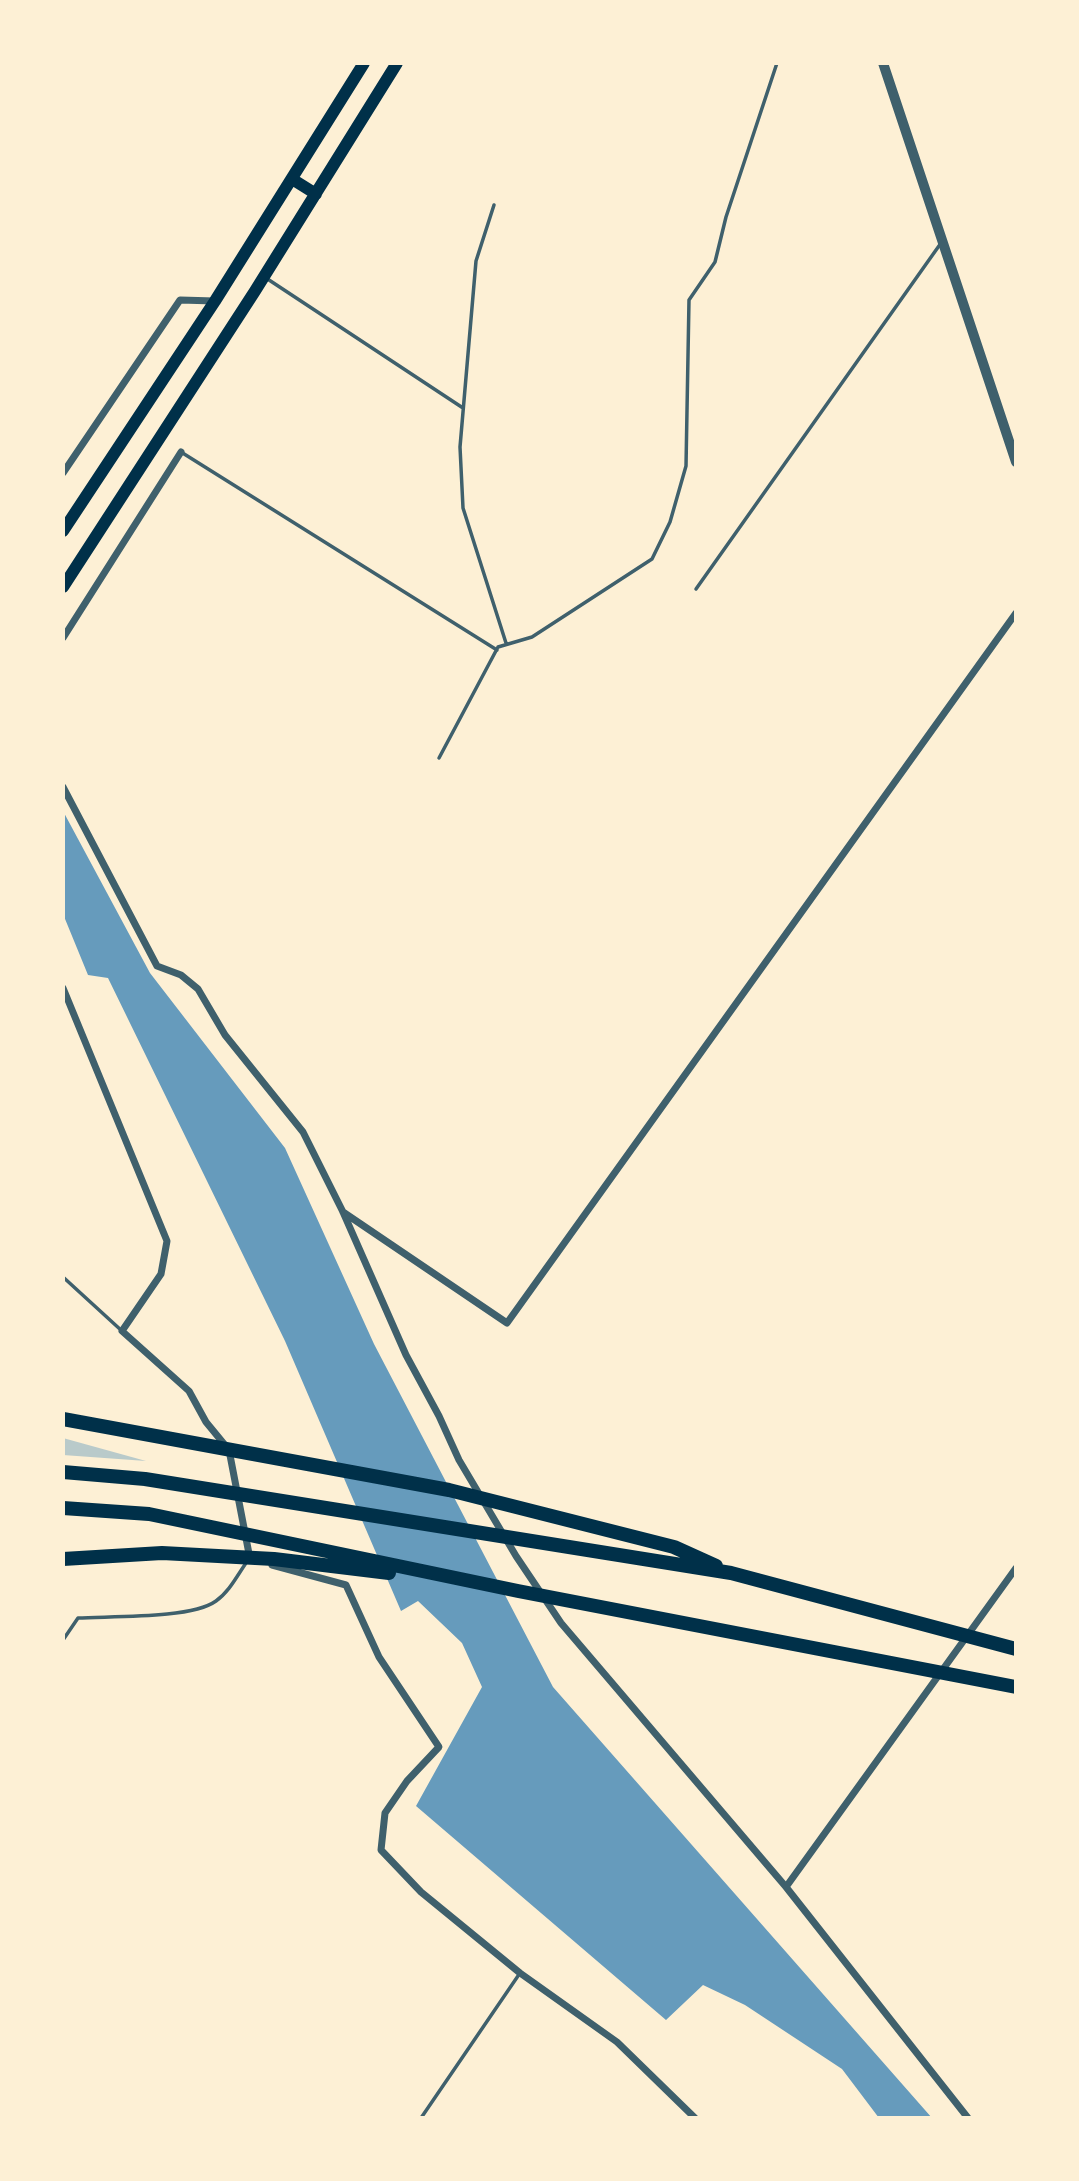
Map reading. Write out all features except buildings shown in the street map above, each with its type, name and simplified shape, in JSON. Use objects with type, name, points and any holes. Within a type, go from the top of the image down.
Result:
[{"type":"highway","points":[[63,1419],[449,1490],[674,1547],[731,1573]]},
{"type":"highway","points":[[63,1472],[145,1479],[731,1573],[1016,1650]]},
{"type":"highway","points":[[63,1508],[149,1514],[518,1591],[1016,1687]]},
{"type":"highway","points":[[63,1559],[162,1553],[337,1565],[518,1591]]},
{"type":"main road","points":[[63,531],[215,301],[365,63]]},
{"type":"main road","points":[[63,587],[265,276],[397,63]]},
{"type":"main road","points":[[292,179],[316,194]]},
{"type":"street","points":[[883,63],[1016,462]]},
{"type":"street","points":[[63,473],[180,300],[215,301]]},
{"type":"street","points":[[63,638],[181,452]]},
{"type":"street","points":[[343,1212],[507,1324],[1016,613]]},
{"type":"street","points":[[63,787],[157,966],[181,975],[198,989],[225,1035],[303,1132],[343,1212],[406,1355],[459,1460],[516,1556],[561,1623],[786,1887],[968,2118]]},
{"type":"street","points":[[63,988],[167,1241],[161,1274],[122,1331],[189,1391],[206,1422],[229,1450],[248,1558],[346,1585],[379,1657],[439,1747],[407,1781],[385,1813],[381,1850],[421,1892],[520,1973],[617,2042],[695,2118]]},
{"type":"street","points":[[786,1887],[1016,1568]]},
{"type":"lane","points":[[439,758],[496,650],[506,643],[532,637],[652,559],[670,522],[685,466],[689,300],[715,262],[726,217],[777,63]]},
{"type":"lane","points":[[494,205],[476,261],[460,447],[463,508],[506,643]]},
{"type":"lane","points":[[696,589],[942,241]]},
{"type":"lane","points":[[265,276],[463,408]]},
{"type":"lane","points":[[181,452],[496,650]]},
{"type":"lane","points":[[63,1277],[122,1331]]},
{"type":"lane","points":[[63,1640],[78,1618],[193,1611],[216,1602],[231,1586],[248,1558]]},
{"type":"lane","points":[[421,2118],[520,1973]]},
{"type":"shaded area","points":[[63,1438],[146,1461],[63,1455]]},
{"type":"water","points":[[63,811],[150,973],[285,1148],[374,1344],[553,1687],[932,2118],[879,2118],[842,2069],[745,2005],[703,1985],[666,2020],[416,1806],[482,1687],[462,1643],[418,1601],[401,1611],[285,1341],[108,978],[88,975],[63,914]]}]
